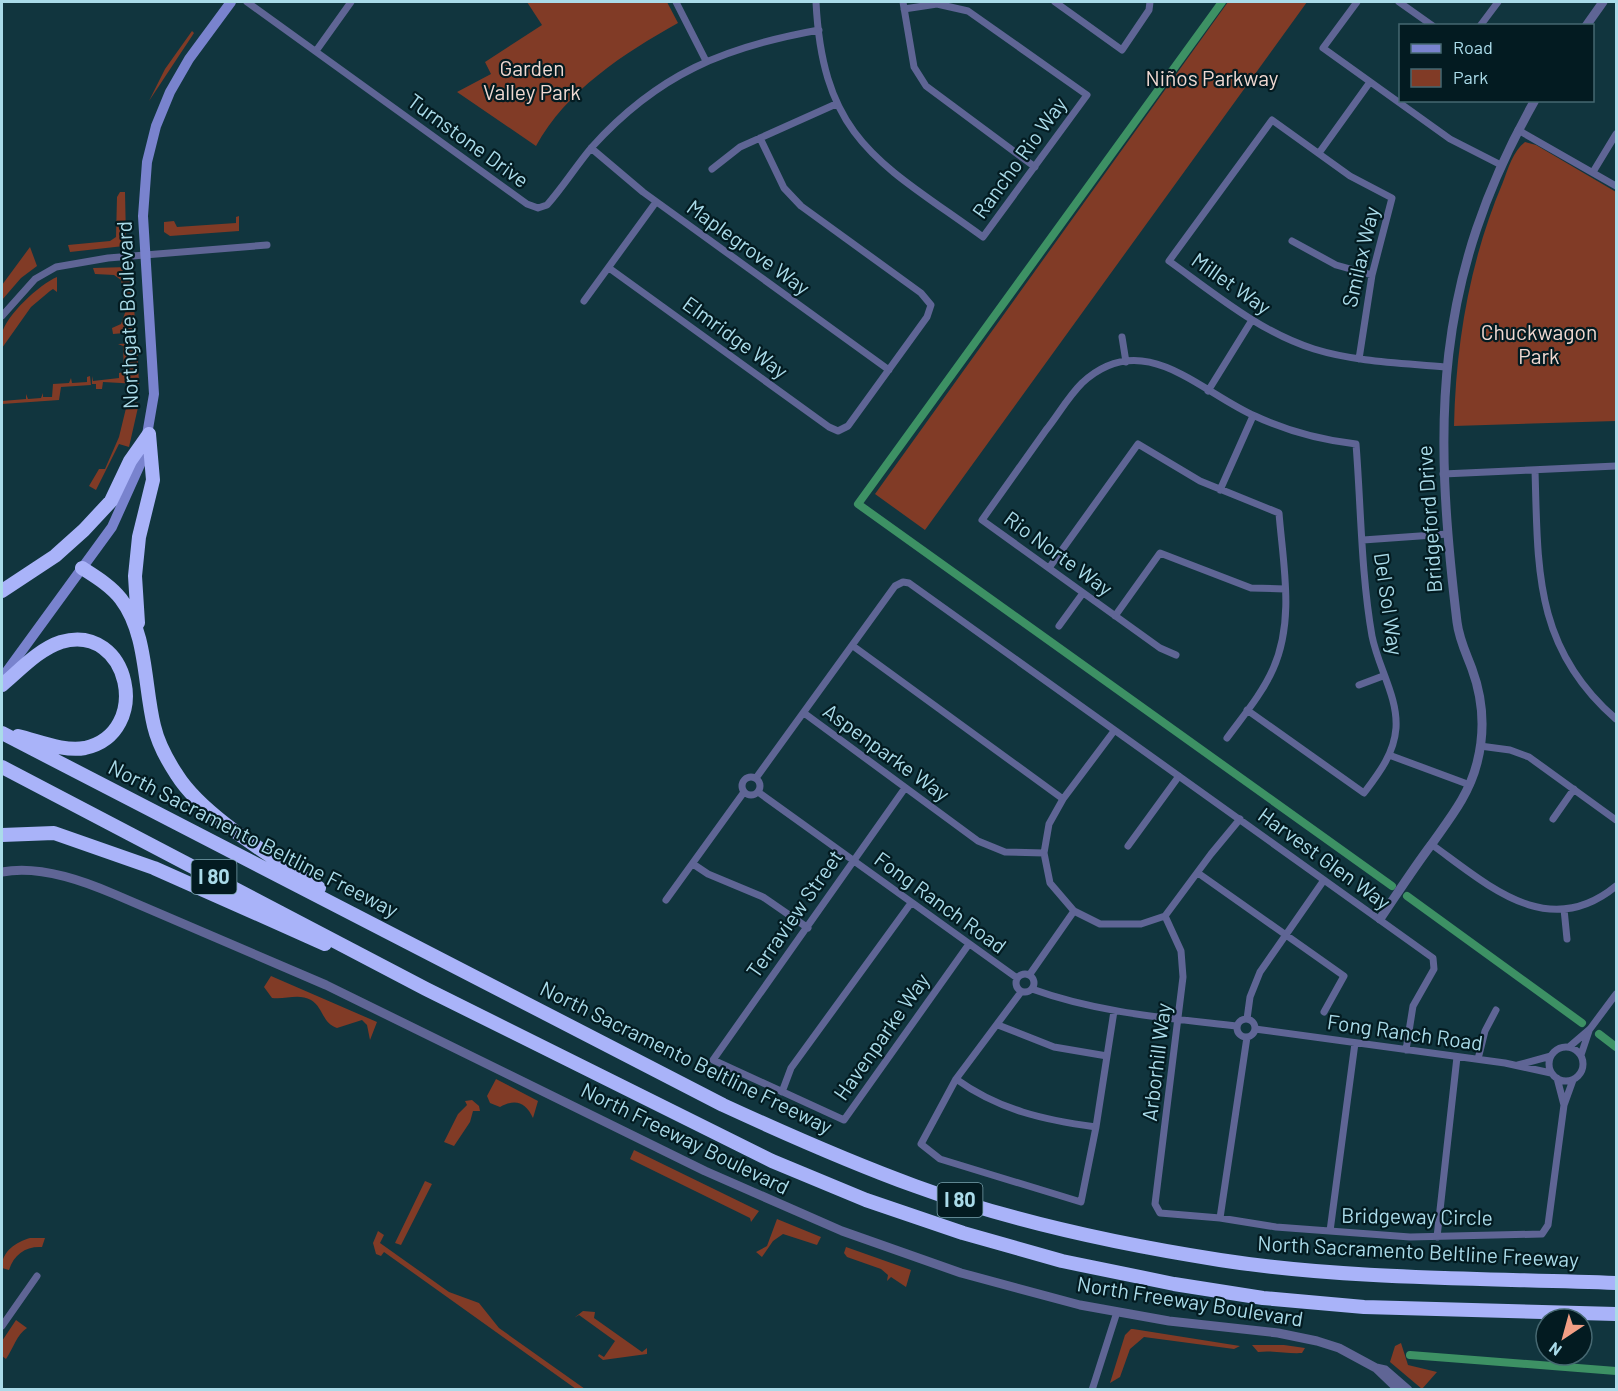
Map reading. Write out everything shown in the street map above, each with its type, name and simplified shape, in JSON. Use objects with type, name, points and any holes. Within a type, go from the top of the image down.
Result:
[{"type":"highway","points":[[2,591],[55,556],[84,530],[111,501],[130,461],[149,434]]},
{"type":"highway","points":[[149,434],[153,480],[139,537],[135,576],[139,640],[154,727],[164,753],[178,777],[196,799],[360,917]]},
{"type":"highway","points":[[82,568],[104,582],[121,598],[132,618],[139,640]]},
{"type":"highway","points":[[2,685],[46,649],[61,642],[77,640],[92,643],[106,651],[117,662],[124,677],[126,693],[124,711],[116,728],[103,740],[86,748],[68,749],[2,732]]},
{"type":"highway","name":"North Sacramento Beltline Freeway","points":[[2,732],[723,1105],[808,1144],[917,1186],[1017,1218],[1119,1242],[1245,1263],[1326,1272],[1617,1283]]},
{"type":"highway","name":"I 80","points":[[2,767],[426,989],[772,1161],[866,1200],[963,1233],[1062,1261],[1174,1284],[1263,1298],[1364,1307],[1617,1314]]},
{"type":"highway","points":[[2,776],[128,833]]},
{"type":"highway","points":[[2,835],[20,832],[54,833],[154,868],[426,989]]},
{"type":"main road","name":"Northgate Boulevard","points":[[2,678],[112,527],[138,475],[149,434],[154,386],[144,186],[156,126],[179,75],[231,2]]},
{"type":"street","name":"Turnstone Drive","points":[[247,2],[534,208],[547,205],[591,148],[622,118],[669,80],[706,61],[754,43],[819,30]]},
{"type":"street","points":[[316,51],[351,2]]},
{"type":"street","points":[[676,2],[706,61]]},
{"type":"street","points":[[712,170],[729,154],[836,104],[826,72],[816,2]]},
{"type":"street","points":[[1055,2],[1122,50],[1149,10],[1150,2]]},
{"type":"street","points":[[1357,2],[1323,48],[1450,140],[1501,165]]},
{"type":"street","points":[[1400,2],[1430,24]]},
{"type":"street","points":[[1482,24],[1498,2]]},
{"type":"street","points":[[1587,24],[1603,2]]},
{"type":"street","name":"Rancho Rio Way","points":[[836,104],[854,134],[876,159],[984,237],[1087,95],[968,11],[937,4],[903,5]]},
{"type":"street","points":[[903,5],[914,67],[926,86],[1035,167]]},
{"type":"street","points":[[1319,153],[1370,82]]},
{"type":"street","name":"Bridgeford Drive","points":[[1380,920],[1431,844],[1453,816],[1470,785],[1480,746],[1480,702],[1457,624],[1448,534],[1443,474],[1445,367],[1451,327],[1466,260],[1501,165],[1534,102]]},
{"type":"street","name":"Smilax Way","points":[[1272,120],[1350,176],[1392,198],[1372,275],[1359,359]]},
{"type":"street","name":"Millet Way","points":[[1272,120],[1169,261],[1252,320],[1305,346],[1359,359],[1445,367]]},
{"type":"street","points":[[1518,130],[1617,186]]},
{"type":"street","points":[[1593,172],[1617,134]]},
{"type":"street","points":[[760,138],[776,175],[795,201],[921,293],[931,305],[929,314],[889,370]]},
{"type":"street","name":"Maplegrove Way","points":[[591,148],[656,202],[889,370]]},
{"type":"street","points":[[584,301],[656,202]]},
{"type":"street","points":[[1292,241],[1336,265],[1372,275]]},
{"type":"street","points":[[2,316],[28,285],[56,267],[146,255],[267,245]]},
{"type":"street","name":"Elmridge Way","points":[[609,268],[829,427],[843,430],[889,370]]},
{"type":"street","points":[[1208,391],[1252,320]]},
{"type":"street","points":[[1122,337],[1126,362],[1164,365],[1253,416],[1220,490]]},
{"type":"street","name":"Rio Norte Way","points":[[1126,362],[1104,369],[1076,390],[982,520],[1160,648],[1176,655]]},
{"type":"street","name":"Del Sol Way","points":[[1247,710],[1364,793],[1389,755],[1394,740],[1395,717],[1370,619],[1356,444],[1317,438],[1253,416]]},
{"type":"street","points":[[1049,568],[1138,444],[1220,490],[1279,513],[1285,589],[1285,622],[1279,653],[1266,682],[1227,738]]},
{"type":"street","points":[[1443,474],[1617,466]]},
{"type":"street","points":[[1535,470],[1538,564],[1550,624],[1578,678],[1617,719]]},
{"type":"street","points":[[1363,540],[1448,534]]},
{"type":"street","points":[[1115,616],[1160,553],[1251,588],[1285,589]]},
{"type":"street","name":"Harvest Glen Way","points":[[853,646],[895,586],[903,582],[915,587],[1428,954],[1435,963],[1434,969],[1413,1006],[1406,1050]]},
{"type":"street","points":[[1059,626],[1083,593]]},
{"type":"street","points":[[804,713],[853,646],[1064,799]]},
{"type":"street","points":[[1359,685],[1383,676]]},
{"type":"street","name":"Aspenparke Way","points":[[756,778],[804,713],[978,841],[1005,852],[1044,853]]},
{"type":"street","points":[[1114,731],[1064,799],[1049,824],[1044,853],[1050,883],[1074,911],[1100,924],[1141,924],[1166,916],[1240,819]]},
{"type":"street","points":[[1480,746],[1520,752],[1617,820]]},
{"type":"street","points":[[1389,755],[1470,785]]},
{"type":"street","points":[[1128,846],[1179,776]]},
{"type":"street","points":[[666,900],[744,792],[743,781],[751,777],[756,778],[760,783],[758,792],[750,795],[744,792]]},
{"type":"street","name":"Terraview Street","points":[[713,1060],[905,788]]},
{"type":"street","points":[[1552,819],[1574,789]]},
{"type":"street","name":"Fong Ranch Road","points":[[758,792],[1017,978]]},
{"type":"street","points":[[1431,844],[1508,898],[1537,908],[1564,909],[1597,899],[1617,886]]},
{"type":"street","points":[[693,864],[708,874],[763,897],[808,927]]},
{"type":"street","name":"North Freeway Boulevard","points":[[2,872],[44,873],[96,886],[326,985],[705,1171],[842,1231],[990,1282],[1117,1312],[1212,1328],[1299,1336],[1339,1348],[1376,1368],[1399,1389]]},
{"type":"street","points":[[1198,873],[1344,976],[1324,1012]]},
{"type":"street","points":[[1247,1019],[1255,983],[1324,880]]},
{"type":"street","points":[[782,1092],[791,1068],[911,903]]},
{"type":"street","points":[[1564,909],[1567,939]]},
{"type":"street","points":[[1030,974],[1074,911]]},
{"type":"street","name":"Arborhill Way","points":[[1160,1213],[1155,1204],[1183,977],[1181,951],[1166,916]]},
{"type":"street","name":"Havenparke Way","points":[[713,1060],[844,1120],[969,944]]},
{"type":"street","points":[[1021,992],[1016,987],[1017,978],[1022,974],[1030,974]]},
{"type":"street","points":[[1030,974],[1034,982],[1032,989]]},
{"type":"street","points":[[1114,1011],[1096,1127],[1081,1202],[940,1159],[921,1144],[956,1079],[1021,992],[1032,989],[1068,1002],[1114,1011],[1237,1026]]},
{"type":"street","points":[[1590,1029],[1581,1055],[1582,1068],[1573,1080],[1557,1078],[1551,1073],[1549,1064],[1556,1049],[1569,1047],[1590,1029],[1617,994]]},
{"type":"street","points":[[1478,1059],[1485,1031],[1496,1010]]},
{"type":"street","points":[[1237,1026],[1241,1021],[1247,1019]]},
{"type":"street","points":[[1237,1026],[1240,1035],[1247,1037],[1252,1034],[1255,1029],[1247,1019]]},
{"type":"street","points":[[998,1025],[1054,1047],[1107,1056]]},
{"type":"street","name":"Fong Ranch Road","points":[[1255,1029],[1478,1059],[1551,1073]]},
{"type":"street","points":[[1220,1218],[1247,1037]]},
{"type":"street","points":[[1330,1231],[1355,1043]]},
{"type":"street","points":[[1569,1047],[1581,1055]]},
{"type":"street","name":"Fong Ranch Road","points":[[1516,1065],[1551,1056]]},
{"type":"street","points":[[1437,1236],[1457,1057]]},
{"type":"street","name":"Bridgeway Circle","points":[[1557,1078],[1564,1105]]},
{"type":"street","points":[[956,1079],[994,1103],[1062,1123],[1096,1127]]},
{"type":"street","name":"Bridgeway Circle","points":[[1160,1213],[1330,1231],[1437,1236],[1536,1235],[1545,1231],[1564,1105],[1573,1080]]},
{"type":"street","points":[[2,1326],[37,1276]]},
{"type":"street","points":[[1092,1389],[1117,1312]]},
{"type":"street","name":"North Freeway Boulevard","points":[[1376,1368],[1385,1370],[1408,1389]]},
{"type":"green space","name":"Garden Valley Park","points":[[527,2],[667,2],[678,23],[637,47],[598,75],[563,108],[548,126],[536,146],[457,92],[491,74],[485,62],[542,25]]},
{"type":"green space","name":"Niños Parkway","points":[[1228,2],[1307,2],[925,530],[875,494]]},
{"type":"green space","points":[[192,31],[194,33],[149,101],[165,69]]},
{"type":"green space","name":"Chuckwagon Park","points":[[1525,142],[1536,145],[1616,192],[1616,421],[1454,426],[1462,332],[1474,271],[1492,211],[1509,166],[1517,150]]},
{"type":"green space","points":[[120,192],[125,192],[126,239],[124,246],[70,252],[68,245],[110,241],[116,237],[117,197]]},
{"type":"green space","points":[[239,216],[239,231],[170,236],[164,232],[164,222],[174,221],[177,227],[236,223],[236,217]]},
{"type":"green space","points":[[30,247],[37,266],[21,278],[2,300],[2,285]]},
{"type":"green space","points":[[128,267],[131,294],[124,294],[121,280],[114,275],[95,274],[93,268]]},
{"type":"green space","points":[[57,277],[57,292],[53,289],[31,307],[2,348],[2,334],[9,318],[33,293]]},
{"type":"green space","points":[[134,308],[136,332],[113,334],[112,328],[121,324],[126,310]]},
{"type":"green space","points":[[137,343],[139,384],[103,382],[102,389],[96,389],[96,384],[92,384],[92,376],[93,381],[119,378],[119,373],[124,372],[123,346],[118,344]]},
{"type":"green space","points":[[90,376],[91,385],[61,387],[59,400],[2,404],[2,401],[26,399],[26,394],[28,399],[41,398],[43,393],[43,397],[52,397],[53,384],[69,383],[71,378],[72,383],[87,382],[87,377]]},
{"type":"green space","points":[[139,403],[129,447],[119,444],[96,490],[89,486],[99,469],[105,469],[119,437],[127,404]]},
{"type":"green space","points":[[271,976],[377,1022],[370,1040],[367,1025],[362,1020],[337,1028],[325,1019],[311,1000],[301,997],[272,998],[264,987]]},
{"type":"green space","points":[[496,1079],[538,1101],[533,1118],[520,1104],[511,1103],[500,1107],[490,1103],[487,1096]]},
{"type":"green space","points":[[472,1100],[479,1106],[480,1111],[473,1111],[470,1122],[454,1146],[444,1142],[458,1114],[467,1105],[465,1101]]},
{"type":"green space","points":[[634,1150],[759,1211],[751,1222],[750,1218],[630,1159]]},
{"type":"green space","points":[[425,1181],[432,1184],[401,1245],[395,1243]]},
{"type":"green space","points":[[777,1219],[821,1237],[817,1245],[783,1234],[773,1241],[762,1257],[756,1252],[767,1246]]},
{"type":"green space","points":[[378,1231],[384,1235],[380,1243],[449,1292],[479,1303],[499,1328],[585,1389],[576,1389],[384,1252],[381,1256],[376,1254],[373,1243]]},
{"type":"green space","points":[[30,1238],[45,1238],[42,1247],[21,1252],[9,1270],[2,1268],[4,1257],[10,1248]]},
{"type":"green space","points":[[846,1247],[911,1270],[906,1287],[891,1277],[887,1281],[888,1275],[881,1269],[847,1257],[844,1253]]},
{"type":"green space","points":[[583,1311],[595,1312],[594,1318],[642,1352],[647,1348],[647,1354],[603,1360],[598,1356],[599,1354],[604,1357],[615,1341],[579,1315],[574,1318]]},
{"type":"green space","points":[[16,1320],[27,1328],[18,1338],[6,1359],[2,1356],[2,1341]]},
{"type":"green space","points":[[1131,1329],[1240,1346],[1234,1349],[1144,1337],[1130,1349],[1120,1377],[1110,1383],[1125,1335]]},
{"type":"green space","points":[[1401,1343],[1408,1365],[1437,1372],[1422,1389],[1390,1362],[1395,1346]]},
{"type":"green space","points":[[1252,1345],[1284,1345],[1305,1348],[1302,1353],[1258,1352]]},
{"type":"waterway","points":[[1222,2],[858,504],[1392,886]]},
{"type":"waterway","points":[[1407,896],[1582,1023]]},
{"type":"waterway","points":[[1599,1034],[1616,1047]]},
{"type":"waterway","points":[[1410,1355],[1616,1371]]}]
